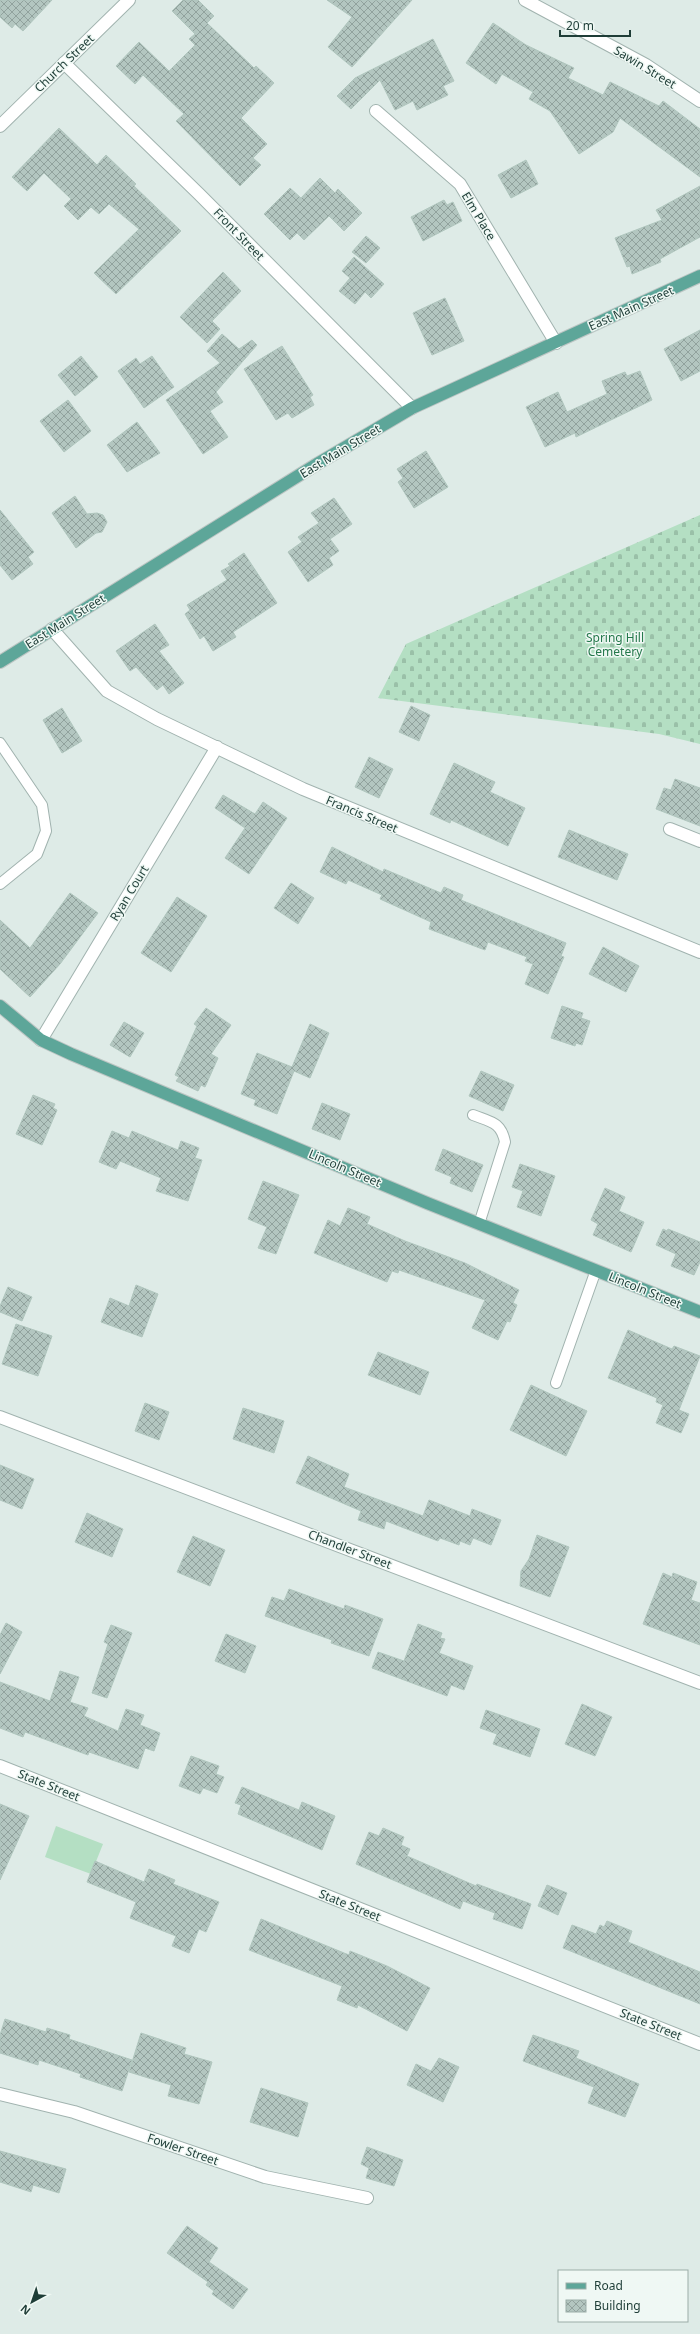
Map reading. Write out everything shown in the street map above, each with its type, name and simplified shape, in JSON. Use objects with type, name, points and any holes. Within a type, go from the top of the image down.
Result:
[{"type":"main road","name":"East Main Street","points":[[0,662],[317,464],[412,408],[700,276]]},
{"type":"main road","name":"Lincoln Street","points":[[0,1006],[41,1040],[184,1102],[479,1224],[700,1312]]},
{"type":"street","name":"Church Street","points":[[0,126],[129,0]]},
{"type":"street","name":"Sawin Street","points":[[525,0],[646,65],[699,99]]},
{"type":"street","name":"Front Street","points":[[64,63],[199,194],[412,408]]},
{"type":"street","name":"Elm Place","points":[[376,111],[460,184],[556,343]]},
{"type":"street","name":"Francis Street","points":[[52,629],[108,691],[157,719],[303,789],[700,952]]},
{"type":"street","name":"Ryan Court","points":[[41,1040],[217,747]]},
{"type":"street","points":[[670,829],[700,841]]},
{"type":"street","name":"Chandler Street","points":[[0,1417],[700,1683]]},
{"type":"street","name":"State Street","points":[[0,1766],[700,2044]]},
{"type":"street","name":"Fowler Street","points":[[0,2094],[74,2112],[265,2177],[367,2198]]},
{"type":"lane","points":[[0,743],[42,805],[46,831],[37,854],[0,884]]},
{"type":"lane","points":[[473,1115],[497,1125],[503,1131],[505,1142],[479,1224]]},
{"type":"lane","points":[[556,1384],[596,1270]]},
{"type":"green space","name":"Spring Hill Cemetery","points":[[700,515],[700,744],[659,734],[378,698],[406,644]]},
{"type":"green space","points":[[56,1826],[103,1844],[91,1874],[45,1857]]},
{"type":"building","points":[[0,0],[52,0],[23,31],[15,24],[12,28],[0,17]]},
{"type":"building","points":[[183,0],[198,0],[214,16],[207,23],[254,68],[256,66],[274,83],[241,118],[267,144],[253,158],[261,165],[240,186],[176,121],[184,114],[143,75],[135,84],[116,66],[139,42],[169,71],[195,45],[189,39],[195,34],[172,11]]},
{"type":"building","points":[[327,0],[412,0],[352,67],[328,47],[352,17]]},
{"type":"building","points":[[493,23],[526,45],[574,68],[568,78],[603,95],[610,82],[659,106],[663,101],[700,129],[700,177],[620,118],[613,132],[579,154],[550,111],[529,99],[533,92],[502,74],[496,84],[466,63]]},
{"type":"building","points":[[433,39],[454,81],[443,86],[448,95],[417,110],[413,101],[395,110],[380,80],[351,109],[337,96],[355,78]]},
{"type":"building","points":[[59,128],[97,165],[106,155],[136,184],[134,186],[181,231],[116,294],[94,273],[139,229],[109,204],[99,214],[91,207],[78,220],[64,206],[71,199],[44,173],[27,191],[12,177]]},
{"type":"building","points":[[526,160],[538,184],[511,198],[498,175]]},
{"type":"building","points":[[320,178],[335,193],[338,189],[362,213],[344,231],[329,216],[304,240],[297,233],[290,240],[264,214],[290,188],[301,198]]},
{"type":"building","points":[[700,186],[700,237],[660,259],[661,262],[632,274],[630,266],[627,267],[615,238],[662,220],[656,210]]},
{"type":"building","points":[[444,200],[447,205],[453,202],[462,221],[423,241],[411,217]]},
{"type":"building","points":[[366,236],[380,248],[366,263],[352,252]]},
{"type":"building","points":[[354,257],[384,284],[371,298],[365,292],[355,304],[339,291],[350,278],[342,271]]},
{"type":"building","points":[[223,272],[241,291],[212,321],[220,329],[207,343],[180,317]]},
{"type":"building","points":[[445,298],[464,341],[432,355],[413,313]]},
{"type":"building","points":[[700,330],[700,371],[681,381],[664,349]]},
{"type":"building","points":[[222,334],[239,349],[252,340],[257,345],[216,392],[223,402],[210,411],[228,437],[203,454],[166,400],[220,363],[207,351]]},
{"type":"building","points":[[282,346],[313,395],[310,397],[314,405],[292,418],[288,413],[276,420],[244,369]]},
{"type":"building","points":[[81,356],[98,377],[75,396],[58,375]]},
{"type":"building","points":[[152,356],[174,387],[144,408],[118,371],[136,358],[140,364]]},
{"type":"building","points":[[640,371],[652,400],[576,437],[575,433],[545,447],[526,407],[558,392],[567,412],[607,394],[602,381],[625,372],[627,376]]},
{"type":"building","points":[[68,400],[91,431],[64,452],[40,421]]},
{"type":"building","points":[[137,422],[160,453],[127,472],[107,445]]},
{"type":"building","points":[[426,451],[448,487],[414,508],[398,482],[403,478],[397,469]]},
{"type":"building","points":[[75,496],[87,514],[97,513],[103,515],[107,522],[102,532],[96,533],[76,548],[52,513]]},
{"type":"building","points":[[334,498],[352,524],[330,539],[339,551],[329,558],[333,565],[308,582],[288,552],[302,542],[298,537],[319,523],[311,513]]},
{"type":"building","points":[[0,510],[34,552],[28,557],[33,564],[12,580],[0,565]]},
{"type":"building","points":[[244,553],[277,603],[233,632],[236,637],[213,651],[204,636],[200,639],[185,614],[190,610],[187,605],[227,580],[221,571],[230,566],[228,564]]},
{"type":"building","points":[[155,624],[169,645],[159,651],[184,683],[169,694],[163,685],[157,690],[136,667],[130,671],[116,651]]},
{"type":"building","points":[[411,706],[430,715],[419,741],[399,732]]},
{"type":"building","points":[[62,708],[82,741],[62,753],[43,720]]},
{"type":"building","points":[[369,757],[393,769],[379,798],[355,787]]},
{"type":"building","points":[[454,763],[495,782],[490,792],[525,808],[508,846],[451,820],[450,823],[430,814]]},
{"type":"building","points":[[675,779],[700,788],[700,826],[656,809],[664,788],[671,790]]},
{"type":"building","points":[[223,795],[255,814],[263,802],[287,818],[249,874],[225,858],[245,828],[215,808]]},
{"type":"building","points":[[569,830],[628,854],[617,880],[558,857]]},
{"type":"building","points":[[332,847],[383,872],[384,869],[441,893],[444,887],[463,895],[461,900],[566,943],[561,956],[564,957],[548,994],[525,984],[533,964],[525,961],[527,957],[488,942],[485,950],[429,929],[431,922],[380,899],[382,895],[348,880],[346,884],[320,872]]},
{"type":"building","points":[[291,883],[314,898],[298,924],[274,908]]},
{"type":"building","points":[[70,893],[98,913],[60,964],[30,997],[0,969],[0,920],[30,948]]},
{"type":"building","points":[[177,897],[207,916],[171,972],[141,953]]},
{"type":"building","points":[[603,947],[639,966],[626,992],[589,974]]},
{"type":"building","points":[[562,1006],[583,1013],[581,1018],[590,1021],[582,1045],[576,1043],[575,1046],[551,1038]]},
{"type":"building","points":[[206,1008],[231,1025],[211,1054],[218,1058],[205,1087],[201,1085],[198,1091],[176,1081],[179,1077],[175,1075],[197,1026],[194,1024]]},
{"type":"building","points":[[124,1022],[144,1033],[130,1057],[110,1045]]},
{"type":"building","points":[[310,1024],[329,1033],[310,1078],[294,1071],[277,1114],[254,1105],[256,1100],[241,1094],[257,1053],[292,1067]]},
{"type":"building","points":[[481,1071],[514,1085],[503,1111],[469,1096]]},
{"type":"building","points":[[33,1095],[55,1104],[53,1108],[57,1110],[42,1145],[16,1134]]},
{"type":"building","points":[[322,1103],[350,1114],[340,1140],[312,1129]]},
{"type":"building","points":[[112,1131],[129,1138],[132,1131],[178,1150],[181,1141],[199,1148],[195,1158],[202,1160],[188,1201],[156,1191],[161,1178],[120,1161],[116,1169],[99,1162]]},
{"type":"building","points":[[443,1149],[483,1165],[472,1192],[450,1183],[452,1177],[435,1170]]},
{"type":"building","points":[[520,1164],[555,1176],[541,1216],[517,1207],[523,1191],[512,1187]]},
{"type":"building","points":[[263,1181],[299,1195],[276,1254],[258,1248],[267,1227],[248,1219]]},
{"type":"building","points":[[605,1188],[625,1197],[619,1211],[644,1222],[631,1252],[593,1235],[598,1224],[591,1220]]},
{"type":"building","points":[[348,1208],[370,1217],[367,1224],[405,1241],[465,1263],[519,1290],[513,1303],[517,1305],[510,1322],[507,1321],[498,1340],[472,1328],[485,1300],[399,1270],[398,1273],[392,1271],[387,1282],[314,1253],[328,1220],[340,1226]]},
{"type":"building","points":[[663,1229],[667,1231],[668,1229],[700,1242],[700,1262],[694,1275],[671,1266],[676,1254],[656,1245]]},
{"type":"building","points":[[136,1285],[158,1294],[142,1337],[101,1322],[110,1298],[129,1306]]},
{"type":"building","points":[[8,1287],[32,1297],[22,1321],[0,1312],[0,1306]]},
{"type":"building","points":[[16,1324],[52,1336],[38,1376],[2,1364]]},
{"type":"building","points":[[628,1330],[672,1349],[674,1346],[700,1356],[679,1410],[689,1414],[681,1433],[656,1423],[663,1405],[656,1402],[657,1398],[608,1378]]},
{"type":"building","points":[[378,1352],[429,1372],[420,1395],[368,1375]]},
{"type":"building","points":[[531,1385],[587,1411],[566,1456],[510,1430]]},
{"type":"building","points":[[145,1403],[169,1412],[159,1440],[135,1431]]},
{"type":"building","points":[[243,1408],[284,1421],[274,1453],[233,1439]]},
{"type":"building","points":[[308,1456],[349,1474],[344,1487],[423,1516],[429,1500],[470,1516],[472,1509],[501,1520],[491,1545],[473,1538],[470,1545],[460,1541],[459,1545],[440,1538],[438,1541],[386,1521],[384,1529],[358,1520],[361,1511],[296,1483]]},
{"type":"building","points":[[0,1465],[34,1479],[22,1509],[0,1500]]},
{"type":"building","points":[[87,1513],[123,1529],[112,1557],[75,1542]]},
{"type":"building","points":[[537,1535],[569,1547],[550,1597],[520,1586],[521,1571],[529,1559]]},
{"type":"building","points":[[193,1536],[225,1550],[210,1586],[177,1572]]},
{"type":"building","points":[[663,1573],[672,1577],[673,1573],[697,1582],[691,1600],[700,1603],[700,1645],[643,1624]]},
{"type":"building","points":[[289,1589],[344,1609],[345,1605],[383,1619],[369,1656],[331,1643],[332,1640],[265,1616],[272,1597],[284,1601]]},
{"type":"building","points":[[6,1623],[22,1632],[0,1674],[0,1635]]},
{"type":"building","points":[[418,1624],[442,1633],[440,1638],[445,1639],[439,1653],[473,1666],[464,1690],[451,1685],[447,1696],[372,1668],[378,1652],[404,1661]]},
{"type":"building","points":[[111,1625],[132,1633],[107,1698],[92,1693],[108,1644],[104,1642]]},
{"type":"building","points":[[226,1634],[256,1646],[245,1673],[215,1661]]},
{"type":"building","points":[[60,1671],[79,1677],[70,1702],[88,1708],[84,1716],[118,1731],[126,1709],[144,1715],[140,1725],[160,1733],[154,1751],[145,1748],[138,1769],[89,1752],[88,1755],[25,1732],[23,1737],[0,1728],[0,1682],[50,1701]]},
{"type":"building","points":[[582,1704],[612,1717],[595,1756],[565,1744]]},
{"type":"building","points":[[486,1710],[540,1729],[530,1757],[493,1744],[497,1734],[480,1728]]},
{"type":"building","points":[[191,1756],[219,1766],[216,1774],[224,1777],[217,1793],[203,1788],[200,1794],[179,1786]]},
{"type":"building","points":[[242,1787],[299,1810],[302,1802],[335,1816],[322,1850],[238,1814],[241,1805],[235,1803]]},
{"type":"building","points":[[0,1804],[29,1816],[0,1880]]},
{"type":"building","points":[[383,1828],[404,1837],[401,1845],[410,1849],[407,1856],[476,1886],[477,1884],[531,1904],[522,1929],[493,1919],[495,1913],[463,1901],[460,1909],[356,1864],[369,1832],[379,1836]]},
{"type":"building","points":[[95,1861],[144,1882],[149,1869],[175,1880],[173,1884],[219,1902],[206,1932],[199,1929],[189,1953],[172,1946],[176,1936],[130,1918],[136,1902],[87,1882]]},
{"type":"building","points":[[547,1885],[567,1893],[558,1915],[538,1906]]},
{"type":"building","points":[[261,1919],[349,1955],[350,1951],[387,1966],[430,1988],[407,2031],[358,2005],[357,2008],[337,2000],[342,1986],[249,1950]]},
{"type":"building","points":[[607,1921],[632,1931],[628,1942],[700,1972],[700,2004],[563,1948],[572,1925],[596,1934],[600,1925],[604,1927]]},
{"type":"building","points":[[5,2019],[46,2032],[47,2028],[70,2035],[69,2039],[132,2060],[122,2091],[80,2077],[81,2074],[39,2060],[38,2065],[0,2053],[0,2035]]},
{"type":"building","points":[[141,2033],[186,2048],[184,2054],[212,2062],[199,2104],[168,2096],[171,2085],[129,2072]]},
{"type":"building","points":[[533,2035],[579,2051],[576,2058],[639,2084],[625,2117],[588,2103],[594,2087],[523,2061]]},
{"type":"building","points":[[439,2058],[459,2067],[443,2102],[407,2085],[416,2064],[431,2071]]},
{"type":"building","points":[[261,2088],[308,2103],[298,2137],[250,2122]]},
{"type":"building","points":[[367,2147],[403,2160],[394,2186],[366,2178],[369,2168],[361,2164]]},
{"type":"building","points":[[0,2151],[66,2169],[59,2193],[33,2185],[31,2192],[0,2182]]},
{"type":"building","points":[[187,2226],[218,2248],[209,2262],[248,2289],[233,2309],[212,2294],[214,2291],[206,2285],[208,2282],[167,2253]]}]
